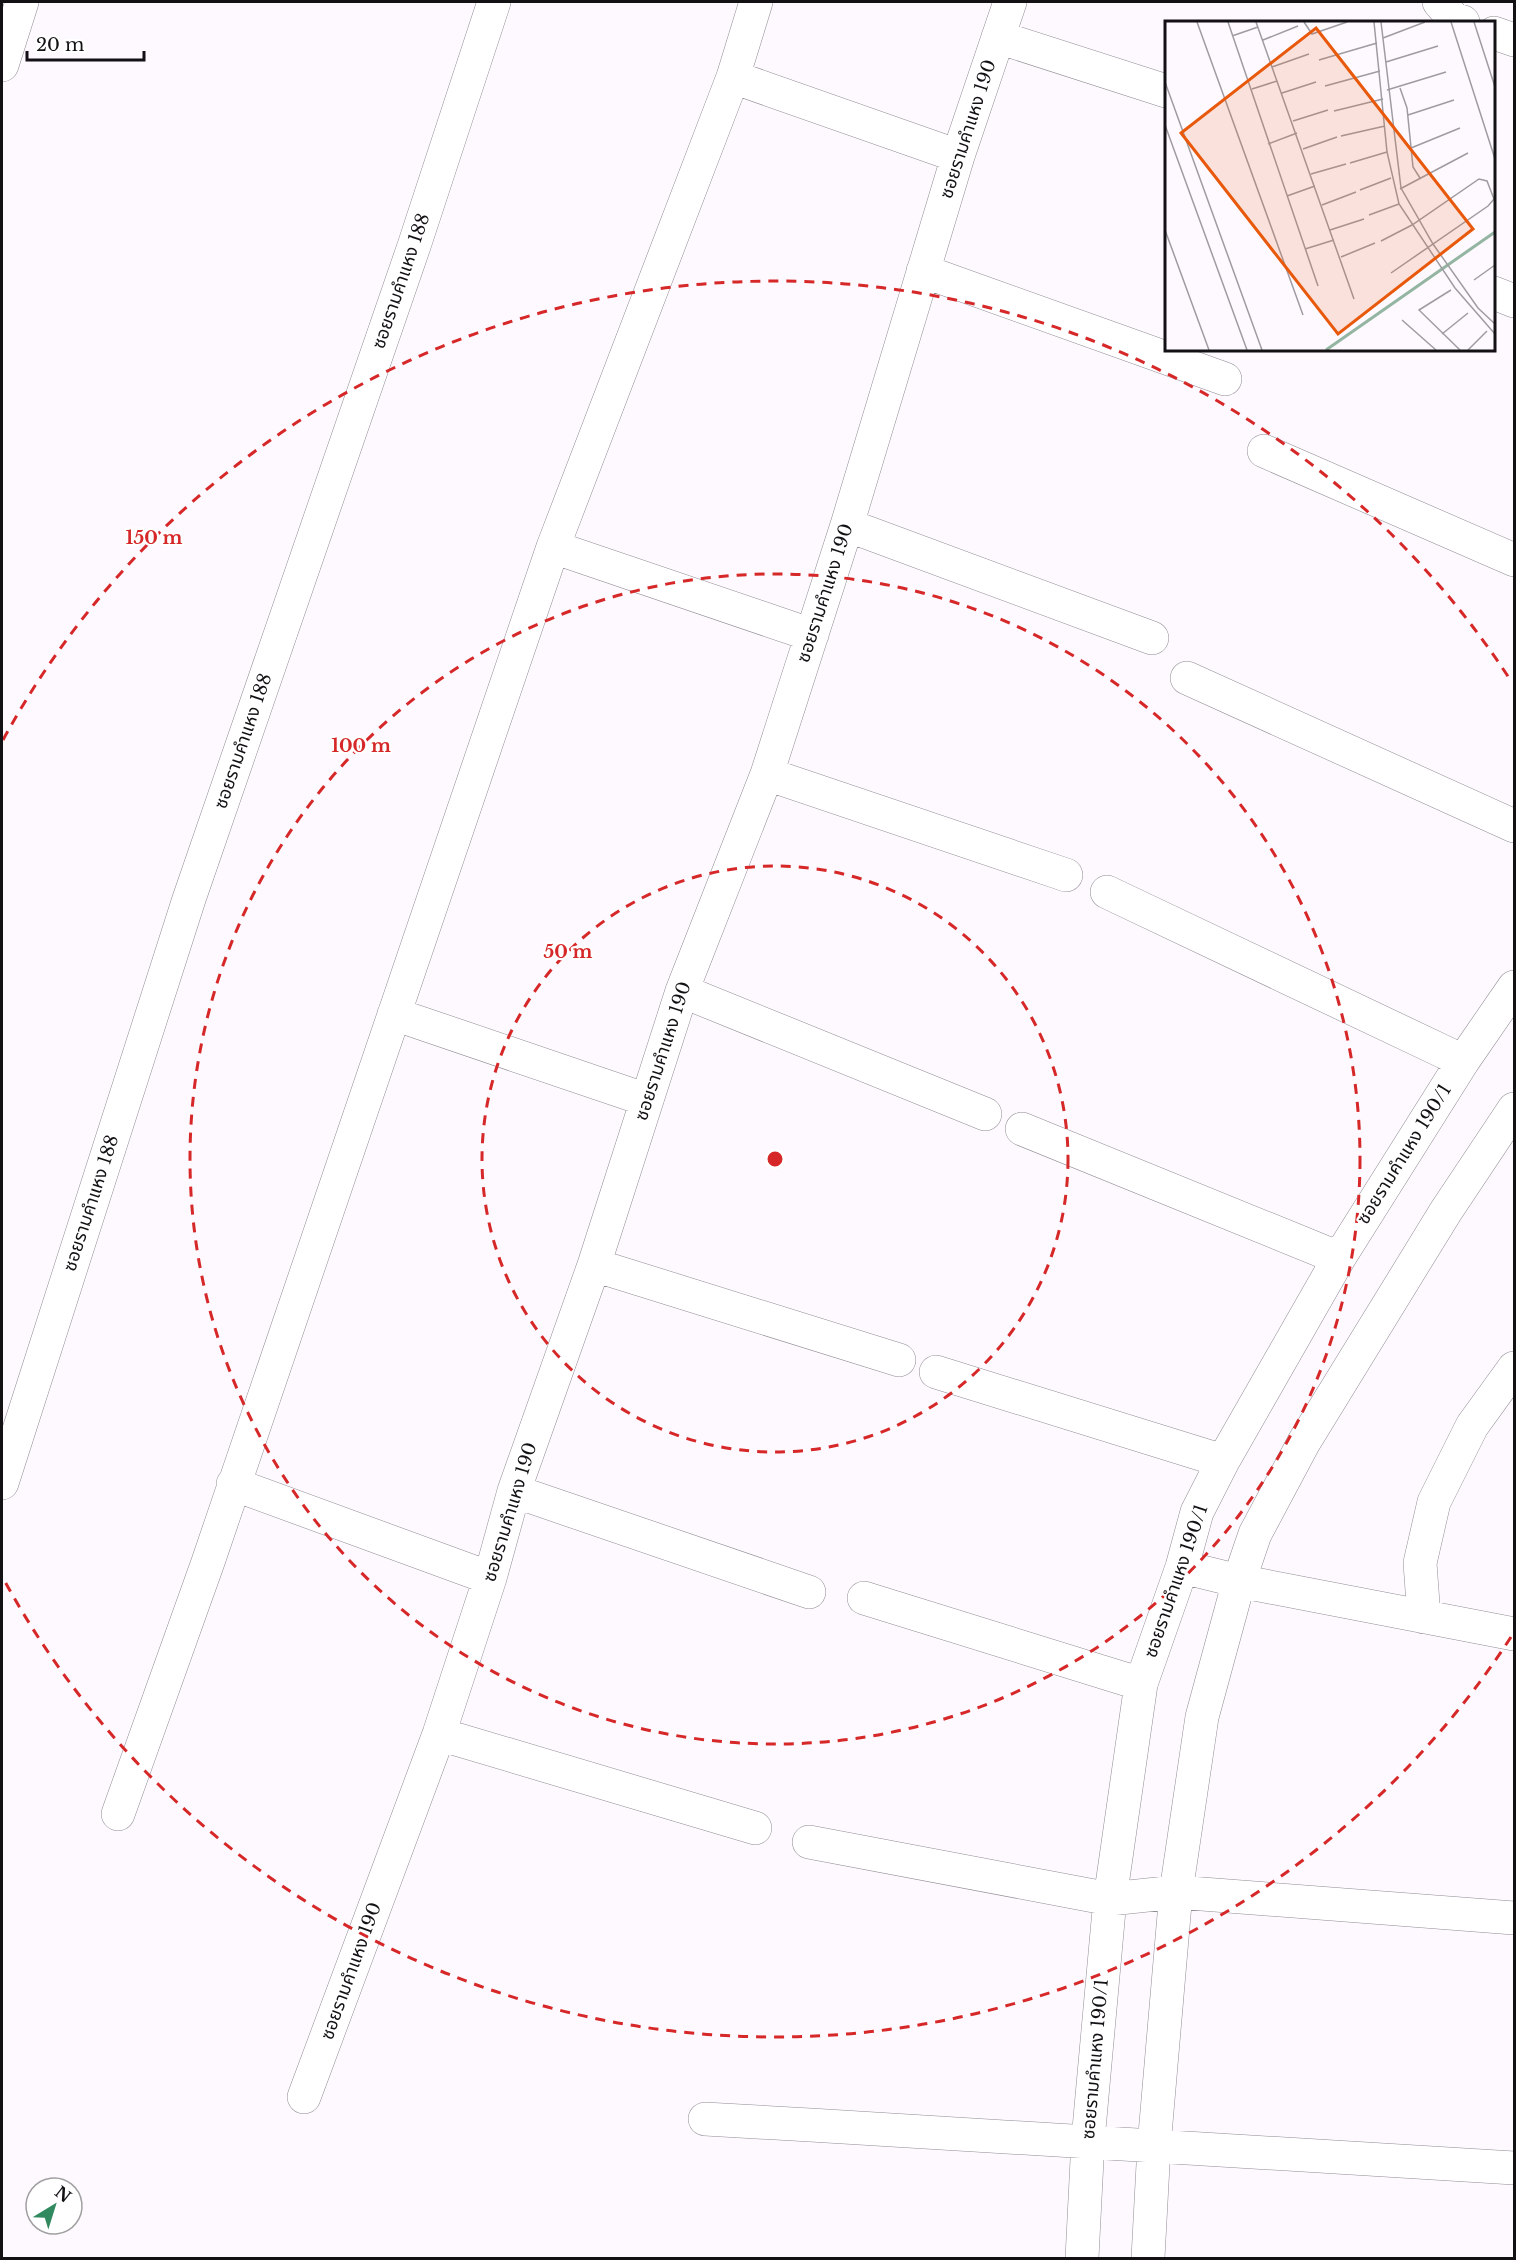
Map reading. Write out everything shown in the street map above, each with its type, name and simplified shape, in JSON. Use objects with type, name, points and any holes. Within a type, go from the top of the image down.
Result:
[{"type":"street","points":[[2,65],[22,2]]},
{"type":"street","name":"ซอยรามคำแหง 188","points":[[2,1483],[189,899],[414,246],[494,2]]},
{"type":"street","points":[[118,1814],[553,547],[733,77],[756,2]]},
{"type":"street","name":"ซอยรามคำแหง 190","points":[[304,2097],[440,1734],[490,1578],[514,1491],[594,1265],[682,992],[767,774],[847,525],[958,156],[1010,2]]},
{"type":"street","points":[[1439,2],[1454,19],[1460,21]]},
{"type":"street","points":[[1495,33],[1515,40]]},
{"type":"street","points":[[998,37],[1165,90]]},
{"type":"street","points":[[733,77],[958,156]]},
{"type":"street","points":[[923,272],[1226,379]]},
{"type":"street","points":[[1495,293],[1515,301]]},
{"type":"street","points":[[1264,451],[1515,560]]},
{"type":"street","points":[[847,525],[1152,638]]},
{"type":"street","points":[[553,547],[812,635]]},
{"type":"street","points":[[1187,678],[1515,826]]},
{"type":"street","points":[[767,774],[1066,875]]},
{"type":"street","points":[[1107,892],[1463,1060]]},
{"type":"street","name":"ซอยรามคำแหง 190/1","points":[[1082,2259],[1088,2140],[1110,1899],[1141,1684],[1182,1567],[1197,1512],[1223,1461],[1339,1258],[1463,1060],[1515,987]]},
{"type":"street","points":[[682,992],[985,1114]]},
{"type":"street","points":[[394,1014],[647,1100]]},
{"type":"street","points":[[1148,2259],[1154,2146],[1176,1892],[1202,1717],[1239,1581],[1255,1534],[1304,1442],[1446,1211],[1515,1109]]},
{"type":"street","points":[[1022,1129],[1339,1258]]},
{"type":"street","points":[[594,1265],[899,1360]]},
{"type":"street","points":[[1424,1617],[1420,1563],[1434,1502],[1472,1426],[1515,1368]]},
{"type":"street","points":[[936,1372],[1223,1461]]},
{"type":"street","points":[[233,1484],[490,1578]]},
{"type":"street","points":[[514,1491],[809,1592]]},
{"type":"street","points":[[1182,1567],[1239,1581],[1515,1634]]},
{"type":"street","points":[[864,1598],[1141,1684]]},
{"type":"street","points":[[440,1734],[755,1828]]},
{"type":"street","points":[[808,1842],[1110,1899],[1176,1892],[1515,1918]]},
{"type":"street","points":[[705,2118],[1515,2168]]}]
